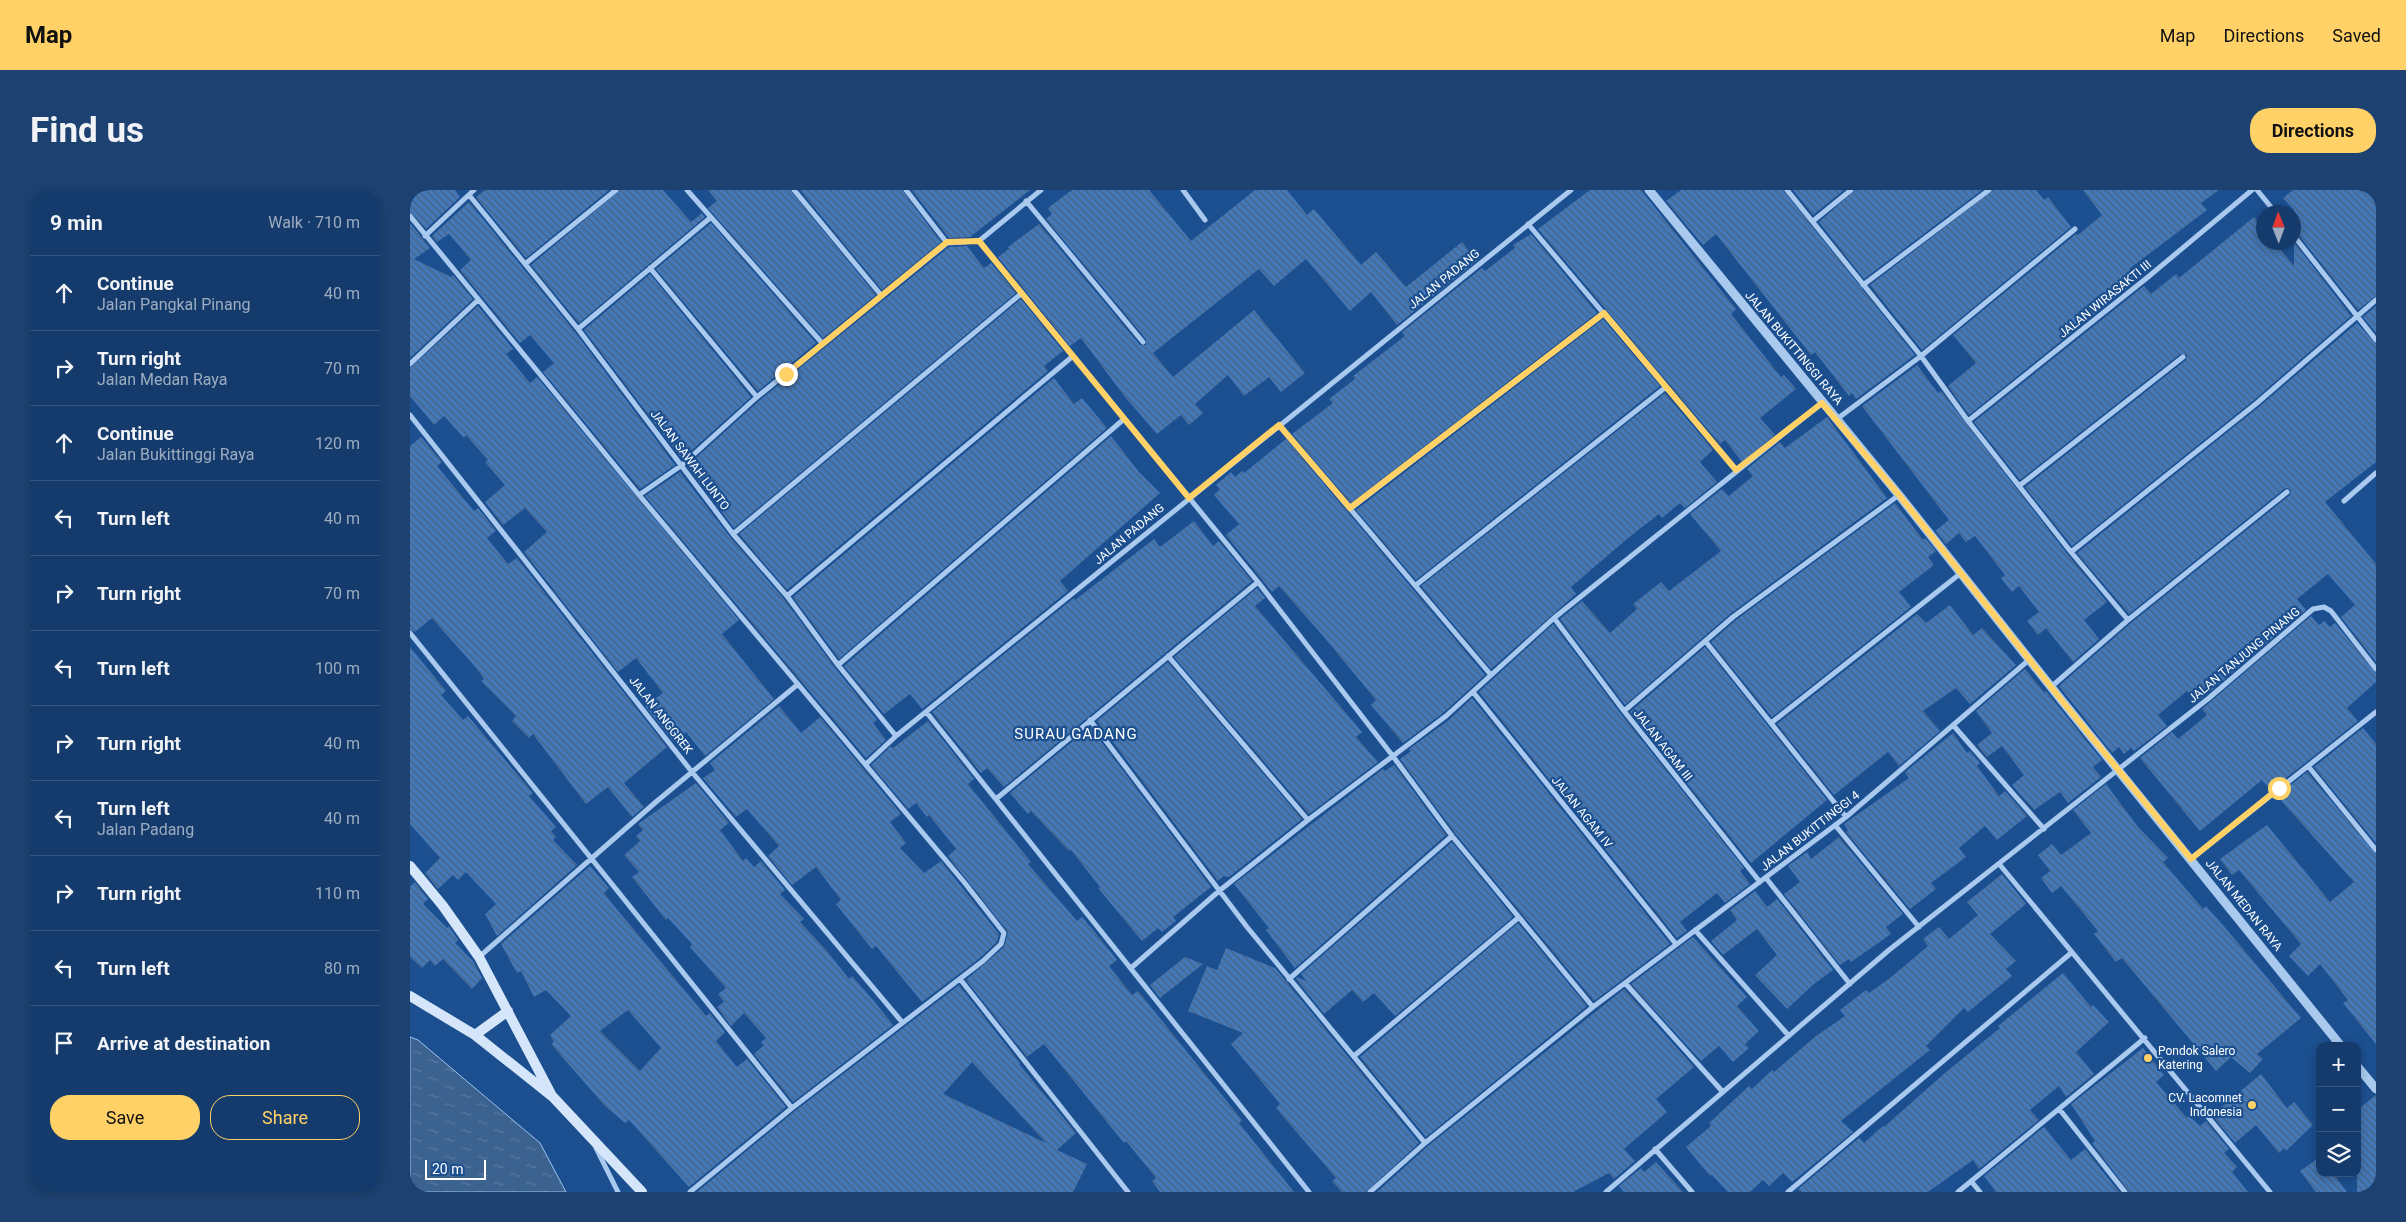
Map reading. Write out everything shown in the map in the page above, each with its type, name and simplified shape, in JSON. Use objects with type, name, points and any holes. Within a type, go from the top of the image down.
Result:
[{"type":"main road","points":[[410,866],[443,906],[479,957],[553,1097]]},
{"type":"main road","points":[[410,996],[475,1035],[553,1097],[642,1192]]},
{"type":"main road","points":[[475,1035],[508,1011]]},
{"type":"street","points":[[425,236],[474,190]]},
{"type":"street","points":[[525,264],[616,190]]},
{"type":"street","points":[[687,190],[823,344]]},
{"type":"street","points":[[794,190],[881,295]]},
{"type":"street","points":[[906,190],[947,242]]},
{"type":"street","points":[[639,495],[682,465],[757,397],[947,242],[979,241],[1041,190]]},
{"type":"street","points":[[1182,190],[1205,220]]},
{"type":"street","name":"JALAN PADANG","points":[[866,764],[896,736],[927,713],[1279,425],[1572,190]]},
{"type":"street","name":"JALAN BUKITTINGGI RAYA","points":[[1649,190],[1899,495],[2051,687]]},
{"type":"street","points":[[1787,190],[1921,356],[1968,422],[2071,552],[2128,620]]},
{"type":"street","points":[[1813,221],[1852,190]]},
{"type":"street","points":[[1864,285],[1989,190]]},
{"type":"street","name":"JALAN WIRASAKTI III","points":[[1968,422],[2148,277],[2252,190]]},
{"type":"street","points":[[2257,190],[2269,205]]},
{"type":"street","name":"JALAN SAWAH LUNTO","points":[[468,195],[578,329],[733,534],[787,596],[838,665],[896,736]]},
{"type":"street","points":[[1026,201],[1143,342]]},
{"type":"street","points":[[410,216],[639,495],[797,685],[866,764],[1004,933],[1002,944],[960,979],[792,1108],[690,1192]]},
{"type":"street","points":[[578,329],[710,218]]},
{"type":"street","points":[[1528,224],[1736,470]]},
{"type":"street","points":[[1837,419],[1921,356],[2075,229]]},
{"type":"street","points":[[979,241],[1258,582],[1452,836],[1593,1007]]},
{"type":"street","points":[[2301,245],[2376,340]]},
{"type":"street","points":[[650,268],[757,397]]},
{"type":"street","points":[[733,534],[1022,293]]},
{"type":"street","points":[[410,364],[478,300]]},
{"type":"street","points":[[2071,552],[2257,403],[2376,300]]},
{"type":"street","points":[[1350,508],[1604,313]]},
{"type":"street","points":[[787,596],[1073,356]]},
{"type":"street","points":[[2019,486],[2183,357]]},
{"type":"street","points":[[1416,585],[1666,387]]},
{"type":"street","points":[[1131,968],[1219,891],[1392,755],[1446,716],[1554,618],[1736,470],[1822,403]]},
{"type":"street","name":"JALAN ANGGREK","points":[[410,415],[692,772],[902,1022]]},
{"type":"street","points":[[838,665],[1124,418]]},
{"type":"street","points":[[1279,425],[1491,675]]},
{"type":"street","points":[[2344,501],[2376,473]]},
{"type":"street","points":[[2051,687],[2128,620],[2287,492]]},
{"type":"street","points":[[1624,711],[1706,642],[1732,617],[1899,495]]},
{"type":"street","points":[[1771,724],[1961,574]]},
{"type":"street","points":[[996,799],[1258,582]]},
{"type":"street","name":"JALAN TANJUNG PINANG","points":[[2117,770],[2209,698],[2317,607],[2324,607],[2331,611],[2375,666]]},
{"type":"street","name":"JALAN AGAM III","points":[[1554,618],[1624,711],[1760,882]]},
{"type":"street","points":[[410,633],[792,1108]]},
{"type":"street","points":[[1706,642],[1846,817]]},
{"type":"street","points":[[1168,656],[1308,820]]},
{"type":"street","name":"JALAN BUKITTINGGI 4","points":[[1370,1192],[1425,1143],[1593,1007],[1846,817],[2030,659]]},
{"type":"street","points":[[479,957],[591,857],[797,685]]},
{"type":"street","name":"JALAN MEDAN RAYA","points":[[2051,687],[2338,1042]]},
{"type":"street","name":"JALAN AGAM IV","points":[[1473,692],[1676,944]]},
{"type":"street","points":[[2191,859],[2376,712]]},
{"type":"street","points":[[927,713],[1309,1192]]},
{"type":"street","points":[[1090,720],[1219,891],[1425,1143]]},
{"type":"street","points":[[1953,725],[2044,829]]},
{"type":"street","points":[[2308,766],[2376,850]]},
{"type":"street","points":[[1606,1192],[1722,1091],[1918,926],[2000,865],[2117,770]]},
{"type":"street","points":[[1834,825],[1918,926]]},
{"type":"street","points":[[1289,979],[1452,836]]},
{"type":"street","points":[[2000,865],[2071,953],[2145,1038],[2270,1192]]},
{"type":"street","points":[[1766,878],[1850,984]]},
{"type":"street","points":[[1354,1056],[1518,918]]},
{"type":"street","points":[[1695,930],[1789,1036]]},
{"type":"street","points":[[1788,1192],[2071,953]]},
{"type":"street","points":[[960,979],[1128,1192]]},
{"type":"street","points":[[1625,983],[1722,1091]]},
{"type":"street","points":[[1958,1192],[2060,1110],[2145,1038]]},
{"type":"street","points":[[2361,1071],[2376,1089]]},
{"type":"street","points":[[2060,1110],[2125,1192]]},
{"type":"street","points":[[593,1141],[618,1192]]},
{"type":"street","points":[[1655,1149],[1692,1192]]},
{"type":"street","points":[[1971,1181],[1980,1192]]},
{"type":"water","points":[[410,1037],[418,1040],[540,1143],[566,1192],[410,1192]]},
{"type":"building","points":[[410,190],[455,190],[460,197],[426,229],[410,212]]},
{"type":"building","points":[[485,190],[609,190],[526,258],[476,197]]},
{"type":"building","points":[[620,190],[663,190],[691,222],[702,213],[705,217],[579,323],[531,265]]},
{"type":"building","points":[[708,190],[790,190],[876,295],[823,338],[708,208],[717,201]]},
{"type":"building","points":[[800,190],[902,190],[941,242],[882,290]]},
{"type":"building","points":[[912,190],[1030,190],[970,237],[949,238]]},
{"type":"building","points":[[1072,190],[1149,190],[1191,241],[1255,190],[1287,190],[1307,215],[1314,209],[1361,265],[1376,252],[1406,287],[1462,242],[1477,261],[1397,325],[1371,292],[1350,311],[1306,259],[1274,286],[1259,269],[1153,353],[1173,377],[1254,310],[1305,373],[1281,392],[1269,377],[1244,396],[1228,375],[1195,404],[1203,413],[1189,425],[1181,415],[1157,434],[1125,397],[1081,338],[1070,346],[998,257],[1009,249],[1008,247],[1039,224],[1140,345],[1146,345],[1146,339],[1046,219],[1052,214],[1048,208]]},
{"type":"building","points":[[1590,190],[1641,190],[1736,309],[1731,314],[1781,377],[1784,375],[1796,389],[1760,418],[1775,435],[1742,462],[1725,440],[1720,444],[1538,229]]},
{"type":"building","points":[[1681,190],[1783,190],[1915,355],[1856,399],[1852,393],[1849,396],[1815,352],[1811,355],[1716,234],[1703,245],[1666,201]]},
{"type":"building","points":[[1793,190],[1844,190],[1813,215]]},
{"type":"building","points":[[1855,190],[1982,190],[1864,279],[1819,222]]},
{"type":"building","points":[[1993,190],[2036,190],[2044,200],[2048,197],[2071,227],[1922,350],[1870,285]]},
{"type":"building","points":[[2083,190],[2219,190],[2201,203],[2207,210],[2129,269],[2138,279],[1969,415],[1948,386],[1976,363],[1953,335],[2076,234],[2078,235],[2102,215]]},
{"type":"building","points":[[2293,190],[2376,190],[2376,296],[2358,310],[2301,238],[2301,205],[2289,205],[2283,198]]},
{"type":"building","points":[[469,202],[575,332],[675,465],[640,489],[543,372],[554,363],[530,335],[520,343],[460,270],[471,260],[449,234],[437,242],[432,236]]},
{"type":"building","points":[[2254,217],[2256,219],[2256,250],[2281,250],[2294,266],[2294,250],[2300,250],[2351,316],[2254,400],[2072,546],[2025,487],[2186,360],[2187,355],[2180,354],[2020,480],[1974,422],[2144,286],[2151,294],[2176,274],[2179,278]]},
{"type":"building","points":[[410,223],[430,248],[414,259],[451,277],[453,275],[473,299],[410,358]]},
{"type":"building","points":[[711,223],[816,343],[758,391],[656,269]]},
{"type":"building","points":[[1531,234],[1597,313],[1351,503],[1292,434],[1333,403],[1329,399],[1355,379],[1353,376],[1405,336],[1402,332],[1482,268],[1485,271],[1515,248],[1513,245]]},
{"type":"building","points":[[967,246],[984,268],[991,263],[1016,293],[734,528],[687,466],[760,400],[949,247]]},
{"type":"building","points":[[650,274],[751,397],[682,459],[584,330]]},
{"type":"building","points":[[1021,299],[1063,351],[1044,366],[1048,371],[787,590],[739,534]]},
{"type":"building","points":[[478,306],[513,349],[506,354],[530,383],[537,377],[739,620],[722,634],[774,699],[705,756],[686,732],[674,742],[645,706],[663,693],[636,658],[618,672],[524,552],[547,532],[525,508],[503,525],[485,502],[505,485],[485,462],[488,460],[466,435],[464,438],[444,416],[434,425],[410,396],[410,368]]},
{"type":"building","points":[[2376,306],[2376,333],[2363,317]]},
{"type":"building","points":[[1603,319],[1660,386],[1416,580],[1356,510]]},
{"type":"building","points":[[2357,323],[2376,344],[2376,462],[2325,502],[2376,564],[2376,662],[2341,617],[2355,605],[2328,574],[2297,599],[2306,610],[2206,695],[2196,702],[2187,691],[2158,715],[2167,726],[2134,751],[2131,748],[2124,754],[2119,747],[2112,753],[2059,686],[2131,623],[2290,495],[2291,491],[2288,488],[2284,489],[2129,614],[2077,553],[2260,406]]},
{"type":"building","points":[[1917,365],[1938,393],[1941,391],[2068,555],[2107,602],[2084,620],[2099,639],[2073,662],[2046,628],[2038,635],[2027,621],[2039,612],[2019,586],[2012,592],[2001,578],[2005,575],[1975,536],[1966,542],[1959,533],[1946,544],[1935,531],[1949,520],[1862,406]]},
{"type":"building","points":[[1054,378],[1074,404],[1082,398],[1107,428],[839,659],[793,597]]},
{"type":"building","points":[[1665,393],[1713,450],[1700,462],[1717,482],[1685,508],[1680,503],[1662,518],[1659,514],[1627,539],[1571,587],[1576,594],[1491,669],[1421,586]]},
{"type":"building","points":[[1827,417],[1887,498],[1730,614],[1625,705],[1560,619],[1582,601],[1610,633],[1637,609],[1633,604],[1661,582],[1669,591],[1721,551],[1690,514],[1722,489],[1729,496],[1753,476],[1747,469],[1780,442],[1785,448]]},
{"type":"building","points":[[1111,436],[1139,472],[1160,493],[1060,581],[1068,591],[922,709],[910,694],[884,714],[844,666]]},
{"type":"building","points":[[421,437],[442,462],[437,466],[474,511],[478,508],[496,531],[487,538],[508,564],[517,558],[667,747],[624,783],[644,807],[632,817],[608,787],[586,804],[533,734],[529,738],[512,721],[516,716],[481,681],[484,679],[477,669],[432,618],[415,632],[410,629],[410,446]]},
{"type":"building","points":[[1286,439],[1485,675],[1443,713],[1403,743],[1371,705],[1376,700],[1324,637],[1279,586],[1272,592],[1226,535],[1239,524],[1214,495],[1220,489],[1216,485],[1231,472],[1235,477],[1242,471],[1244,473]]},
{"type":"building","points":[[680,472],[730,537],[784,599],[835,668],[877,720],[873,723],[886,740],[866,758],[645,496]]},
{"type":"building","points":[[1895,503],[1923,540],[1925,538],[1936,551],[1928,557],[1934,565],[1899,592],[1911,607],[1772,717],[1711,642],[1736,620]]},
{"type":"building","points":[[1194,521],[1213,546],[1219,541],[1252,581],[1004,787],[987,768],[981,773],[932,712],[1074,598],[1075,600],[1154,539],[1160,547]]},
{"type":"building","points":[[1257,588],[1265,598],[1255,606],[1362,732],[1356,737],[1378,762],[1309,814],[1174,657]]},
{"type":"building","points":[[1950,605],[1973,635],[1982,628],[2016,665],[1970,704],[1956,688],[1923,711],[1940,731],[1899,766],[1888,752],[1834,795],[1777,724],[1917,614],[1926,623]]},
{"type":"building","points":[[2311,616],[2319,625],[2324,621],[2330,627],[2335,623],[2376,673],[2376,682],[2347,708],[2358,721],[2271,790],[2262,780],[2200,831],[2140,758],[2172,732],[2178,739],[2207,715],[2202,709]]},
{"type":"building","points":[[1553,624],[1621,714],[1744,868],[1740,871],[1750,884],[1725,903],[1717,893],[1680,922],[1687,931],[1677,938],[1479,692]]},
{"type":"building","points":[[410,647],[446,691],[441,695],[463,720],[468,716],[533,793],[529,796],[556,827],[551,831],[556,837],[553,840],[577,865],[497,936],[485,914],[496,904],[466,872],[458,880],[453,875],[438,889],[425,873],[440,858],[410,824]]},
{"type":"building","points":[[1705,647],[1827,800],[1751,863],[1630,712]]},
{"type":"building","points":[[1168,662],[1302,819],[1229,877],[1224,876],[1218,881],[1097,721]]},
{"type":"building","points":[[2025,669],[2044,692],[2046,691],[2102,760],[2093,767],[2101,777],[2068,803],[2060,792],[2034,810],[2012,785],[2024,775],[2002,746],[1987,757],[1977,745],[1992,733],[1976,711]]},
{"type":"building","points":[[1472,698],[1670,944],[1594,1001],[1455,833],[1400,759],[1411,751],[1409,749],[1449,720]]},
{"type":"building","points":[[779,706],[801,733],[820,717],[901,814],[890,822],[906,843],[900,848],[924,873],[941,861],[999,934],[997,942],[980,958],[922,1002],[876,946],[872,949],[836,904],[841,900],[816,867],[792,885],[768,856],[779,846],[747,809],[736,817],[703,778],[715,770],[710,763]]},
{"type":"building","points":[[928,721],[974,779],[968,784],[1031,862],[1028,864],[1077,921],[1082,917],[1094,931],[1117,960],[1109,966],[1132,995],[1138,991],[1242,1120],[1239,1123],[1294,1192],[1160,1192],[1152,1181],[1156,1178],[1126,1141],[1124,1143],[1044,1044],[1027,1057],[966,980],[1004,947],[1008,932],[948,856],[956,849],[929,815],[927,817],[916,803],[908,809],[871,765],[891,746],[893,748]]},
{"type":"building","points":[[1090,727],[1211,887],[1173,917],[1176,921],[1162,932],[1158,928],[1142,941],[1098,888],[1100,887],[1071,850],[1069,851],[1031,811],[1028,814],[1010,793]]},
{"type":"building","points":[[2363,728],[2376,744],[2376,843],[2314,767]]},
{"type":"building","points":[[1953,733],[1967,753],[1970,751],[1980,763],[1977,766],[1999,796],[2005,791],[2027,816],[1997,840],[1985,826],[1959,848],[1966,857],[1931,883],[1936,889],[1910,909],[1846,832],[1848,830],[1844,824],[1909,778],[1905,772]]},
{"type":"building","points":[[1394,765],[1446,835],[1295,968],[1266,930],[1269,928],[1234,884],[1383,769],[1385,771]]},
{"type":"building","points":[[2307,772],[2376,854],[2376,1044],[2343,1003],[2348,1000],[2320,964],[2308,976],[2289,956],[2301,944],[2239,870],[2232,875],[2220,859],[2267,825],[2330,902],[2354,882],[2277,796]]},
{"type":"building","points":[[696,783],[729,823],[720,830],[743,861],[746,858],[754,867],[761,861],[785,890],[780,894],[804,919],[800,922],[827,951],[849,979],[852,976],[893,1025],[793,1102],[754,1054],[764,1045],[761,1042],[766,1038],[744,1013],[731,1026],[717,1007],[724,1002],[718,994],[726,988],[690,947],[692,944],[668,918],[666,920],[632,877],[639,872],[624,855],[640,841],[636,836],[643,830],[638,824]]},
{"type":"building","points":[[2106,784],[2138,827],[2168,858],[2163,862],[2203,909],[2206,906],[2222,924],[2301,1018],[2257,1054],[2263,1059],[2250,1073],[2231,1057],[2216,1071],[2122,958],[2116,962],[2094,934],[2098,931],[2061,886],[2052,893],[2041,878],[2050,871],[2038,855],[2052,844],[2061,855],[2091,833],[2073,810]]},
{"type":"building","points":[[1839,837],[1903,914],[1886,927],[1891,934],[1851,962],[1849,959],[1840,965],[1784,894],[1800,882],[1788,866],[1807,852],[1811,859]]},
{"type":"building","points":[[1452,842],[1513,917],[1395,1016],[1374,993],[1363,1002],[1352,990],[1324,1014],[1296,979],[1297,977],[1306,981],[1301,974]]},
{"type":"building","points":[[590,866],[609,888],[604,893],[615,907],[706,1016],[710,1013],[725,1032],[716,1041],[737,1067],[747,1059],[786,1107],[689,1187],[629,1120],[625,1123],[605,1106],[551,1044],[554,1042],[550,1035],[571,1016],[546,990],[534,997],[521,971],[517,973],[501,944]],"holes":[[[628,1010],[661,1048],[640,1071],[600,1031]]]},
{"type":"building","points":[[2002,874],[2026,904],[1990,934],[2016,961],[2006,969],[2012,976],[1968,1012],[1964,1008],[1926,1046],[1930,1050],[1841,1121],[1853,1132],[1792,1182],[1783,1173],[1769,1186],[1763,1180],[1750,1192],[1728,1192],[1712,1175],[1710,1176],[1686,1147],[1711,1126],[1709,1123],[1749,1086],[1752,1089],[1772,1070],[1774,1072],[1816,1036],[1845,1016],[1840,1010],[1866,990],[1869,993],[1890,978],[1928,946],[1923,939],[1939,927],[1949,939],[1978,915],[1967,902]]},
{"type":"building","points":[[415,882],[428,899],[423,904],[447,928],[449,926],[458,940],[455,943],[473,961],[482,978],[472,989],[443,959],[435,966],[430,960],[422,968],[410,957],[410,887]]},
{"type":"building","points":[[1755,891],[1767,907],[1777,899],[1833,970],[1814,984],[1787,1009],[1755,975],[1777,955],[1757,929],[1723,955],[1711,941],[1737,920],[1730,910]]},
{"type":"building","points":[[1518,923],[1587,1006],[1426,1137],[1360,1057]]},
{"type":"building","points":[[1693,937],[1747,997],[1737,1006],[1759,1031],[1745,1044],[1749,1048],[1733,1062],[1719,1046],[1701,1061],[1631,984]]},
{"type":"building","points":[[1226,948],[1275,968],[1419,1143],[1366,1192],[1342,1192],[1332,1181],[1336,1178],[1276,1108],[1280,1104],[1231,1044],[1243,1033],[1188,1011],[1207,966],[1217,970]]},
{"type":"building","points":[[1185,957],[1203,964],[1160,998],[1150,985]]},
{"type":"building","points":[[2063,973],[2091,1007],[2093,1005],[2109,1022],[2076,1052],[2094,1074],[2066,1097],[2059,1086],[2030,1110],[2039,1120],[1979,1169],[1973,1160],[1928,1192],[1801,1192],[1798,1189],[1859,1138],[1864,1143],[1884,1127],[1946,1072],[2000,1028],[1998,1026]]},
{"type":"building","points":[[959,985],[1019,1064],[1076,1133],[1057,1150],[1087,1164],[1073,1192],[697,1192],[795,1111]],"holes":[[[972,1062],[1046,1143],[943,1094]]]},
{"type":"building","points":[[1624,989],[1694,1067],[1656,1099],[1667,1112],[1624,1149],[1635,1161],[1614,1179],[1609,1173],[1573,1192],[1377,1192],[1428,1146]]},
{"type":"building","points":[[2143,1048],[2164,1075],[2156,1082],[2187,1118],[2189,1116],[2200,1126],[2206,1121],[2229,1149],[2224,1153],[2237,1167],[2232,1172],[2248,1192],[2129,1192],[2092,1143],[2095,1141],[2071,1104]]},
{"type":"building","points":[[2261,1074],[2287,1108],[2294,1102],[2313,1125],[2286,1151],[2284,1148],[2279,1153],[2256,1125],[2235,1143],[2212,1115]]},
{"type":"building","points":[[2376,1095],[2376,1192],[2357,1192],[2357,1177],[2361,1177],[2361,1107]]},
{"type":"building","points":[[2044,1127],[2071,1160],[2085,1149],[2119,1192],[1996,1192],[1984,1176]]},
{"type":"building","points":[[2316,1160],[2316,1177],[2336,1177],[2347,1192],[2316,1192],[2300,1171]]},
{"type":"building","points":[[1656,1162],[1683,1192],[1624,1192],[1619,1186],[1641,1168],[1644,1172]]},
{"type":"place","name":"Pondok Salero Katering","points":[[2148,1058]]},
{"type":"place","name":"CV. Lacomnet Indonesia","points":[[2252,1105]]},
{"type":"district","name":"SURAU GADANG","points":[[1076,734]]},
{"type":"route","points":[[786,374],[947,242],[979,241],[1189,498],[1279,425],[1350,508],[1604,313],[1736,470],[1822,403],[1899,495],[2117,770],[2191,859],[2279,788]]}]
